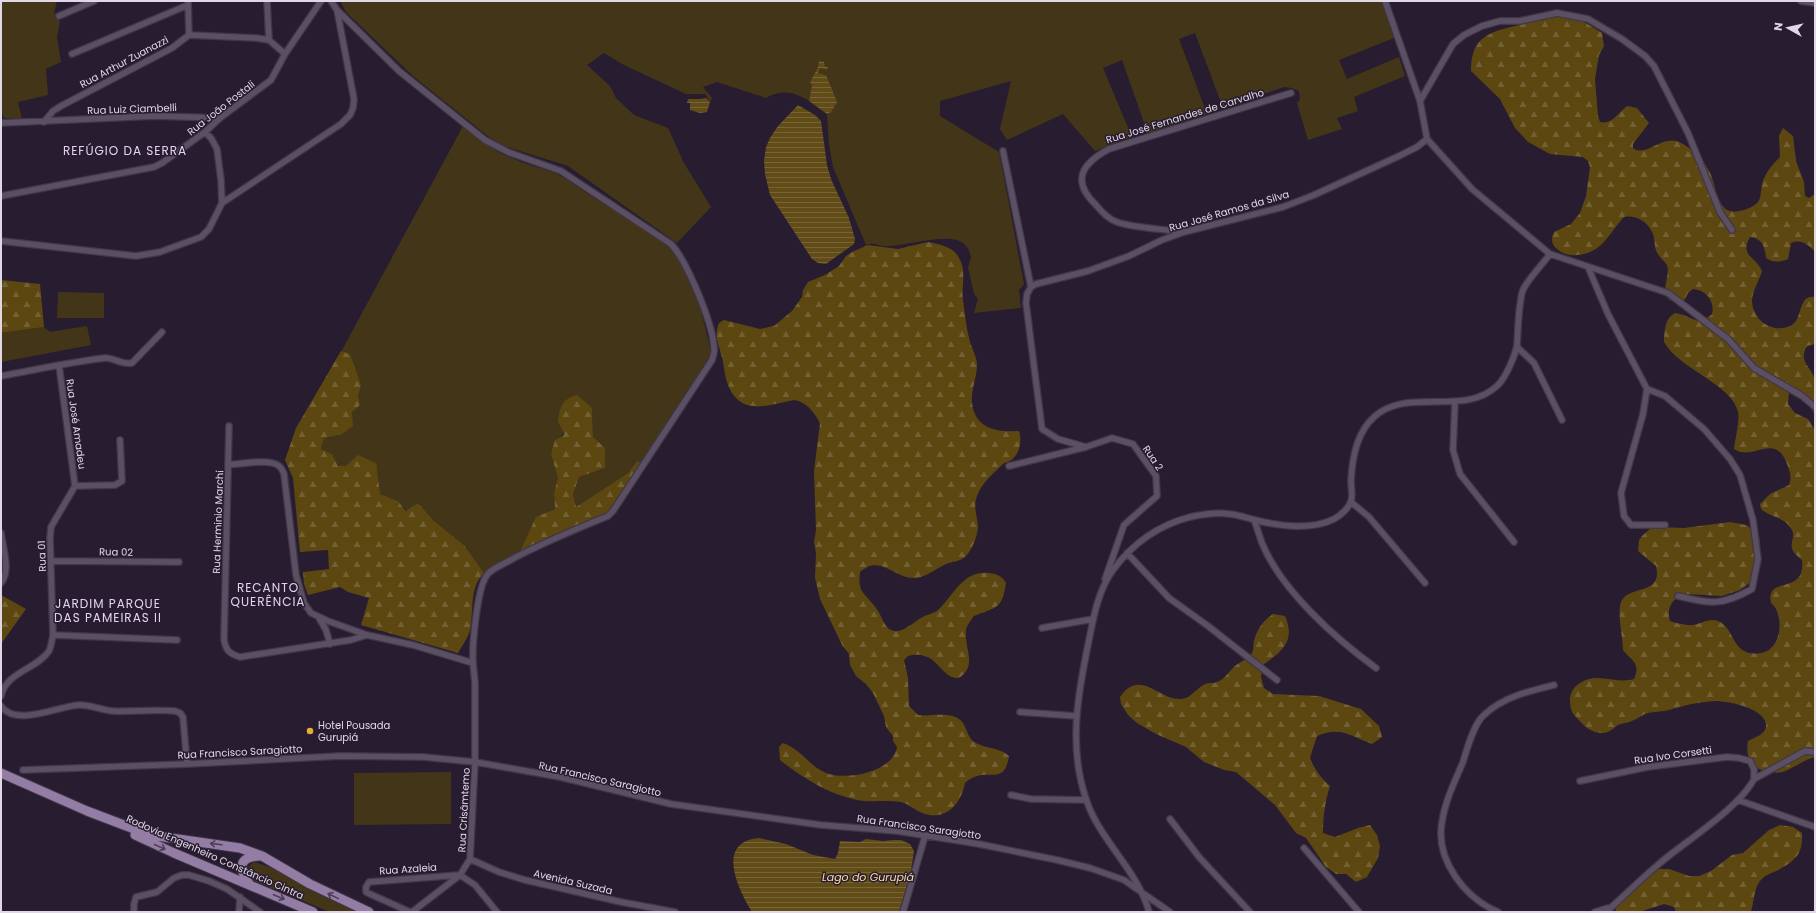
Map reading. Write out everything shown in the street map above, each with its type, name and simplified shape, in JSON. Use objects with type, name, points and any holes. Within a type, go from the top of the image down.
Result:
[{"type":"main road","name":"Rodovia Engenheiro Constâncio Cintra","points":[[1,773],[87,811],[174,853],[313,912]]},
{"type":"main road","name":"Rodovia Engenheiro Constâncio Cintra","points":[[87,811],[150,834],[240,848],[262,856],[310,884],[369,912]]},
{"type":"main road","points":[[250,885],[241,871],[242,864],[245,859],[250,857],[262,856]]},
{"type":"street","points":[[59,16],[94,1]]},
{"type":"street","points":[[267,1],[269,40]]},
{"type":"street","name":"Rua João Postali","points":[[1,196],[154,167],[162,163],[205,132],[220,118],[271,80],[285,54],[316,11],[321,1]]},
{"type":"street","points":[[331,1],[337,10],[408,79],[485,140],[508,152],[561,171],[671,244],[683,260],[704,308],[714,346],[712,360],[614,511],[608,516],[526,551],[491,571],[486,576],[482,584],[474,632],[473,663],[475,682],[475,762]]},
{"type":"street","points":[[1385,1],[1420,101],[1427,139],[1472,189],[1550,254],[1668,293],[1728,339],[1754,368],[1802,396],[1815,407]]},
{"type":"street","points":[[1801,1],[1815,3]]},
{"type":"street","points":[[72,54],[188,3],[189,35],[269,40],[285,54]]},
{"type":"street","points":[[222,203],[341,124],[350,115],[353,108],[354,99],[337,10]]},
{"type":"street","points":[[1420,101],[1453,44],[1464,35],[1482,26],[1500,21],[1520,21],[1557,13],[1588,19],[1622,39],[1645,56],[1654,66],[1688,133],[1720,212],[1732,230]]},
{"type":"street","name":"Rua Arthur Zuanazzi","points":[[44,122],[53,111],[61,106],[172,48],[189,35]]},
{"type":"street","name":"Rua José Fernandes de Carvalho","points":[[1184,232],[1125,224],[1107,217],[1086,196],[1082,187],[1084,171],[1088,162],[1110,148],[1291,93]]},
{"type":"street","name":"Rua Luiz Ciambelli","points":[[1,123],[155,116],[220,118]]},
{"type":"street","points":[[1,241],[136,256],[160,252],[201,237],[209,229],[222,203],[217,149],[211,138],[205,132]]},
{"type":"street","name":"Rua José Ramos da Silva","points":[[1031,287],[1036,284],[1088,271],[1184,232],[1283,207],[1308,198],[1411,150],[1427,139]]},
{"type":"street","points":[[1003,151],[1031,287],[1026,294],[1026,303],[1042,429],[1058,439],[1086,447]]},
{"type":"street","points":[[1149,912],[1141,890],[1105,836],[1086,800],[1077,763],[1076,716],[1093,619],[1100,592],[1113,570],[1127,553],[1146,536],[1166,525],[1191,517],[1214,513],[1232,514],[1282,526],[1321,524],[1334,519],[1345,511],[1351,502],[1352,465],[1357,444],[1365,427],[1375,415],[1389,408],[1404,404],[1423,402],[1455,402],[1486,394],[1499,384],[1517,347],[1517,321],[1522,290],[1550,254]]},
{"type":"street","points":[[1588,267],[1608,314],[1647,389],[1643,414],[1621,493],[1624,516],[1631,525],[1665,525]]},
{"type":"street","points":[[1,376],[59,365],[108,358],[121,363],[132,363],[162,332]]},
{"type":"street","points":[[1517,347],[1534,363],[1562,420]]},
{"type":"street","name":"Rua José Amadeu","points":[[59,365],[75,486]]},
{"type":"street","points":[[1647,389],[1665,396],[1699,424],[1730,459],[1740,475],[1754,520],[1758,560],[1752,589],[1734,599],[1706,603],[1678,596]]},
{"type":"street","points":[[1455,402],[1453,450],[1460,474],[1514,542]]},
{"type":"street","points":[[229,426],[229,465]]},
{"type":"street","name":"Rua 2","points":[[1008,466],[1086,447],[1112,438],[1133,444],[1156,476],[1157,496],[1124,525],[1100,592]]},
{"type":"street","points":[[75,486],[116,485],[122,481],[120,440]]},
{"type":"street","name":"Rua Herminio Marchi","points":[[367,635],[330,644],[240,657],[231,654],[226,648],[224,640],[229,465],[265,462],[274,463],[280,466],[284,474],[299,590],[304,603],[311,613],[319,618],[367,635],[412,645],[473,663]]},
{"type":"street","name":"Rua 01","points":[[1,696],[2,690],[9,681],[49,650],[53,635],[52,561],[50,538],[51,527],[75,486]]},
{"type":"street","points":[[1351,502],[1369,517],[1425,583]]},
{"type":"street","points":[[1254,520],[1262,544],[1279,574],[1293,592],[1343,644],[1376,668]]},
{"type":"street","points":[[1,533],[6,572],[1,583]]},
{"type":"street","points":[[1127,553],[1169,598],[1208,626],[1277,680]]},
{"type":"street","name":"Rua 02","points":[[52,561],[179,562]]},
{"type":"street","points":[[319,618],[326,630],[330,644]]},
{"type":"street","points":[[1042,628],[1093,619]]},
{"type":"street","points":[[53,635],[177,640]]},
{"type":"street","points":[[1498,912],[1475,898],[1461,885],[1453,873],[1445,856],[1441,823],[1473,734],[1482,716],[1510,698],[1529,691],[1554,685]]},
{"type":"street","points":[[1,706],[3,710],[14,714],[35,716],[78,705],[88,705],[112,711],[175,711],[180,713],[183,718],[187,764]]},
{"type":"street","points":[[1020,712],[1076,716]]},
{"type":"street","points":[[1595,912],[1608,910],[1660,863],[1738,800],[1750,787],[1754,779],[1805,752],[1815,752]]},
{"type":"street","name":"Rua Francisco Saragiotto","points":[[23,770],[187,764],[340,756],[424,757],[475,762],[560,777],[671,804],[821,825],[897,831],[979,844],[1084,867],[1124,880],[1141,890]]},
{"type":"street","name":"Rua Ivo Corsetti","points":[[1580,781],[1648,767],[1727,757],[1750,761],[1754,769],[1754,779]]},
{"type":"street","name":"Rua Crisâmtemo","points":[[470,859],[475,762]]},
{"type":"street","points":[[1011,795],[1031,799],[1086,800]]},
{"type":"street","points":[[1738,800],[1815,828]]},
{"type":"street","points":[[1170,819],[1222,884],[1250,912]]},
{"type":"street","points":[[904,912],[924,836]]},
{"type":"street","points":[[1304,848],[1359,912]]},
{"type":"street","points":[[413,912],[460,875],[470,859]]},
{"type":"street","name":"Avenida Suzada","points":[[470,859],[499,872],[524,880],[621,902],[675,912]]},
{"type":"street","points":[[134,912],[136,897],[157,892],[174,878],[182,875],[189,875],[209,881],[240,897],[260,912]]},
{"type":"street","points":[[460,875],[475,885],[496,912]]},
{"type":"street","name":"Rua Azaleia","points":[[413,912],[366,892],[368,882],[460,875]]},
{"type":"street","points":[[1141,890],[1170,912]]},
{"type":"street","points":[[239,912],[240,897]]},
{"type":"shaded area","points":[[1,1],[57,1],[54,13],[60,22],[57,37],[61,62],[46,69],[48,95],[18,102],[22,119],[4,118],[1,111]]},
{"type":"shaded area","points":[[340,1],[1381,1],[1389,19],[1394,38],[1339,60],[1347,79],[1399,57],[1405,76],[1354,97],[1358,111],[1337,118],[1342,129],[1308,140],[1297,103],[1300,100],[1299,91],[1292,88],[1284,87],[1223,108],[1195,33],[1179,39],[1207,114],[1148,134],[1122,60],[1103,68],[1132,137],[1095,151],[1063,114],[1007,140],[1000,129],[1011,81],[940,101],[940,116],[999,152],[1024,284],[1019,290],[1021,308],[974,313],[978,299],[974,294],[968,267],[971,258],[967,247],[960,241],[939,239],[892,246],[873,244],[866,245],[833,167],[829,144],[827,114],[831,112],[818,73],[820,68],[827,70],[819,61],[818,68],[810,83],[812,85],[809,101],[798,95],[788,93],[777,93],[766,98],[717,82],[703,87],[712,98],[710,102],[705,94],[686,94],[624,65],[604,53],[587,65],[610,86],[616,98],[634,115],[668,128],[684,163],[711,207],[677,243],[568,166],[504,146],[489,137],[413,76],[346,12]]},
{"type":"shaded area","points":[[463,126],[487,145],[502,154],[555,173],[568,180],[653,234],[669,246],[681,263],[701,311],[711,351],[708,359],[641,462],[637,461],[628,473],[576,507],[573,494],[579,477],[605,468],[593,438],[592,408],[564,432],[551,454],[558,478],[554,492],[555,509],[536,518],[520,551],[484,573],[464,545],[434,521],[418,503],[407,511],[398,501],[380,494],[346,466],[338,466],[332,454],[321,449],[324,438],[340,435],[352,412],[360,404],[341,352]]},
{"type":"shaded area","points":[[58,292],[104,293],[104,318],[57,318]]},
{"type":"shaded area","points":[[87,326],[91,345],[1,362],[1,333],[44,327],[50,332]]},
{"type":"shaded area","points":[[451,772],[451,824],[354,825],[354,773]]},
{"type":"shaded area","points":[[254,862],[273,868],[318,894],[358,912],[330,912],[252,880],[247,874],[247,868]]},
{"type":"green space","points":[[1548,15],[1581,20],[1602,33],[1604,46],[1599,55],[1595,79],[1598,116],[1600,122],[1608,122],[1615,118],[1627,106],[1637,108],[1649,123],[1633,144],[1633,148],[1644,150],[1662,142],[1669,141],[1676,141],[1683,144],[1693,151],[1706,165],[1722,206],[1732,212],[1747,209],[1758,202],[1765,176],[1780,157],[1779,136],[1783,128],[1793,136],[1796,161],[1804,182],[1805,196],[1809,198],[1815,194],[1815,252],[1804,243],[1795,242],[1791,243],[1788,259],[1779,261],[1769,260],[1766,258],[1764,247],[1760,241],[1750,237],[1746,249],[1747,253],[1762,271],[1752,300],[1753,308],[1756,314],[1765,324],[1778,328],[1785,328],[1792,325],[1798,317],[1806,299],[1815,297],[1815,344],[1807,346],[1804,352],[1804,357],[1815,381],[1815,414],[1804,399],[1795,392],[1789,392],[1788,404],[1795,413],[1808,419],[1815,430],[1815,757],[1783,772],[1764,771],[1754,766],[1751,762],[1747,748],[1748,741],[1763,733],[1766,724],[1764,718],[1744,706],[1728,702],[1714,701],[1692,704],[1666,711],[1645,714],[1630,722],[1618,725],[1609,732],[1605,733],[1594,732],[1582,724],[1571,710],[1571,693],[1576,686],[1583,681],[1597,678],[1619,680],[1634,679],[1636,674],[1636,666],[1623,650],[1620,624],[1620,604],[1626,595],[1651,586],[1655,581],[1657,575],[1656,566],[1638,551],[1639,540],[1651,528],[1684,528],[1730,522],[1746,525],[1755,531],[1759,536],[1760,542],[1756,570],[1752,581],[1740,590],[1722,596],[1681,595],[1674,600],[1669,611],[1670,621],[1680,624],[1694,625],[1711,620],[1718,621],[1724,625],[1739,647],[1744,651],[1751,653],[1761,653],[1768,650],[1777,639],[1780,623],[1775,608],[1771,603],[1771,594],[1774,589],[1779,586],[1792,582],[1798,578],[1802,571],[1802,560],[1793,550],[1793,531],[1790,527],[1784,521],[1761,509],[1760,504],[1770,494],[1789,485],[1790,472],[1782,454],[1770,448],[1749,452],[1741,452],[1734,449],[1738,425],[1738,412],[1734,402],[1716,385],[1681,361],[1664,342],[1667,321],[1675,313],[1694,320],[1702,320],[1712,314],[1713,310],[1709,297],[1698,290],[1693,289],[1688,293],[1683,303],[1674,302],[1668,298],[1665,288],[1668,270],[1667,265],[1655,248],[1654,236],[1650,228],[1644,222],[1636,218],[1624,217],[1604,242],[1593,251],[1569,255],[1555,247],[1552,241],[1554,232],[1571,224],[1580,213],[1586,196],[1590,167],[1588,161],[1583,157],[1550,154],[1528,142],[1515,128],[1500,99],[1471,71],[1472,59],[1475,50],[1479,42],[1484,37],[1500,30]]},
{"type":"green space","points":[[928,242],[941,245],[954,251],[957,254],[963,268],[963,300],[970,342],[977,362],[972,395],[972,406],[975,414],[979,421],[992,429],[1000,431],[1019,431],[1020,436],[1020,446],[1016,455],[1009,462],[1004,463],[985,482],[979,491],[975,504],[978,526],[977,534],[970,550],[964,558],[946,564],[928,574],[916,578],[908,578],[881,566],[875,565],[860,572],[859,579],[861,589],[878,611],[886,626],[895,631],[899,631],[938,610],[966,579],[973,575],[980,573],[994,574],[1001,577],[1006,583],[1000,603],[993,609],[974,616],[967,626],[966,637],[969,662],[965,673],[959,678],[949,675],[934,661],[924,656],[908,656],[904,660],[908,678],[909,706],[918,715],[948,715],[959,719],[974,742],[1001,751],[1009,756],[1007,766],[1003,771],[993,775],[980,775],[965,783],[960,798],[955,805],[950,810],[937,815],[929,815],[920,812],[901,802],[864,801],[841,796],[819,786],[780,760],[779,747],[783,743],[795,749],[820,770],[826,773],[845,776],[857,775],[878,768],[887,763],[894,756],[897,747],[893,741],[893,736],[886,727],[884,716],[873,693],[866,684],[856,676],[850,665],[849,654],[842,645],[820,599],[815,578],[816,553],[814,542],[816,530],[814,471],[820,423],[810,408],[799,401],[794,400],[765,406],[748,405],[740,402],[728,385],[717,337],[717,328],[719,323],[724,320],[760,329],[774,326],[792,311],[802,297],[803,290],[808,282],[825,275],[839,266],[846,256],[852,252],[868,245],[898,249]]},
{"type":"green space","points":[[1,280],[40,284],[44,327],[1,333]]},
{"type":"green space","points":[[341,351],[350,354],[361,385],[358,395],[360,405],[352,412],[353,426],[340,435],[324,438],[321,449],[332,454],[338,466],[346,466],[358,455],[376,463],[380,494],[398,501],[406,511],[418,503],[434,521],[464,545],[484,573],[479,579],[474,592],[470,630],[458,653],[361,625],[369,598],[348,592],[340,587],[308,595],[304,584],[303,572],[329,569],[328,550],[300,552],[293,478],[285,460],[296,428]]},
{"type":"green space","points":[[577,395],[592,408],[593,437],[605,448],[605,468],[579,477],[573,494],[576,507],[628,473],[637,461],[641,462],[613,508],[607,513],[520,551],[536,517],[555,509],[554,492],[558,478],[551,454],[555,440],[563,436],[564,433],[558,422],[561,408],[565,401]]},
{"type":"green space","points":[[1,595],[26,609],[1,644]]},
{"type":"green space","points":[[1273,614],[1285,616],[1289,632],[1285,645],[1276,655],[1263,665],[1261,677],[1264,688],[1273,694],[1319,696],[1361,709],[1379,726],[1382,737],[1372,744],[1351,735],[1339,732],[1325,733],[1317,736],[1310,758],[1323,780],[1330,786],[1323,821],[1323,833],[1335,837],[1370,825],[1377,835],[1380,846],[1378,858],[1367,877],[1356,882],[1346,874],[1336,874],[1326,867],[1306,838],[1296,833],[1275,805],[1236,772],[1224,770],[1204,762],[1186,747],[1156,734],[1137,723],[1128,715],[1121,704],[1120,697],[1128,688],[1137,685],[1145,686],[1170,697],[1179,699],[1188,697],[1205,684],[1220,681],[1235,666],[1251,655],[1253,652],[1255,637],[1259,629],[1263,622]]},
{"type":"green space","points":[[1780,825],[1793,827],[1802,833],[1800,850],[1795,859],[1780,869],[1765,876],[1759,883],[1751,912],[1676,912],[1674,907],[1664,904],[1639,912],[1617,912],[1613,906],[1628,890],[1639,885],[1647,876],[1659,869],[1669,869],[1689,876],[1699,876],[1711,871],[1732,855],[1743,853],[1769,830]]},
{"type":"water","points":[[819,61],[824,62],[825,67],[828,67],[827,70],[820,68],[818,73],[826,75],[837,102],[831,112],[827,114],[809,101],[812,85],[810,83],[818,68]]},
{"type":"water","points":[[706,98],[710,102],[707,112],[700,113],[690,110],[690,103],[687,103],[688,99]]},
{"type":"water","points":[[798,105],[815,115],[821,121],[827,165],[831,179],[849,218],[855,239],[854,244],[826,264],[818,263],[812,259],[770,195],[765,174],[764,161],[766,147],[770,138],[778,126]]},
{"type":"water","name":"Lago do Gurupiá","points":[[759,838],[786,844],[813,855],[835,859],[838,853],[840,841],[860,842],[866,839],[883,841],[901,840],[910,844],[914,851],[911,871],[899,912],[752,912],[736,880],[734,857],[737,848],[745,841]]},
{"type":"place","name":"Hotel Pousada Gurupiá","points":[[310,731]]},
{"type":"district","name":"REFÚGIO DA SERRA","points":[[125,150]]},
{"type":"district","name":"RECANTO QUERÊNCIA","points":[[268,594]]},
{"type":"district","name":"JARDIM PARQUE DAS PAMEIRAS II","points":[[108,610]]}]
